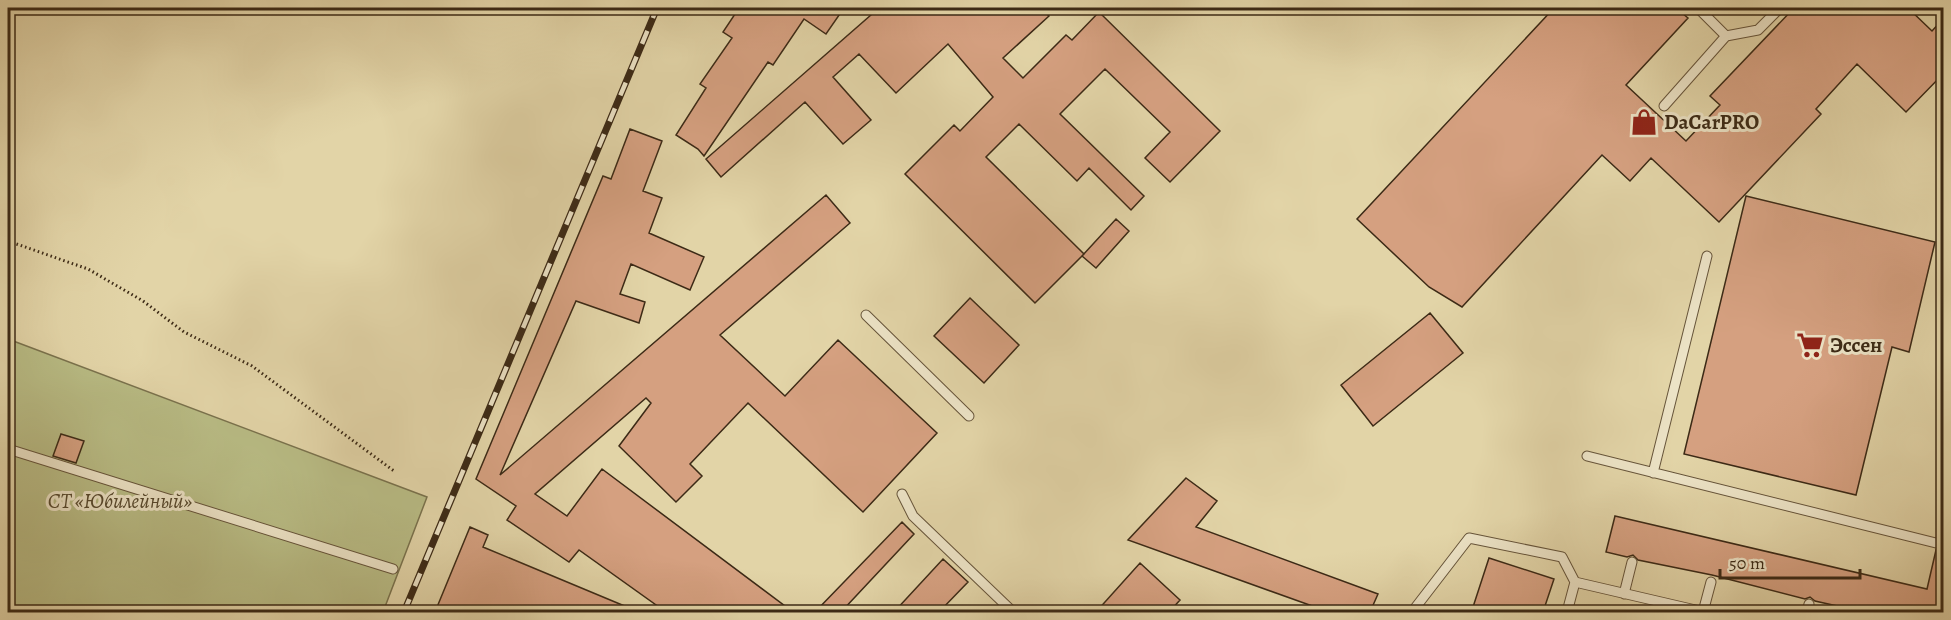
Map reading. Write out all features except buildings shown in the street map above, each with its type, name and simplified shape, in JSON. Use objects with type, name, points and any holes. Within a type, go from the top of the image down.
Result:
[{"type":"lane","points":[[1698,8],[1726,36]]},
{"type":"lane","points":[[1664,106],[1726,36],[1758,30],[1780,8]]},
{"type":"lane","points":[[1653,473],[1707,256]]},
{"type":"lane","points":[[867,315],[969,416]]},
{"type":"lane","points":[[8,449],[393,569]]},
{"type":"lane","points":[[1587,456],[1943,544]]},
{"type":"lane","points":[[902,494],[913,516],[1013,612]]},
{"type":"lane","points":[[1412,612],[1469,538],[1562,557],[1575,582],[1567,612]]},
{"type":"lane","points":[[1624,594],[1632,562]]},
{"type":"lane","points":[[1575,582],[1703,612],[1712,582]]},
{"type":"lane","points":[[8,608],[20,612]]},
{"type":"path","points":[[8,242],[88,269],[143,301],[184,332],[252,366],[394,471]]},
{"type":"green space","name":"СТ «Юбилейный»","points":[[8,339],[427,497],[383,612],[8,612]]},
{"type":"railway","points":[[404,612],[657,8]]},
{"type":"place","name":"DaCarPRO","points":[[1644,122]]},
{"type":"place","name":"Эссен","points":[[1810,345]]}]
